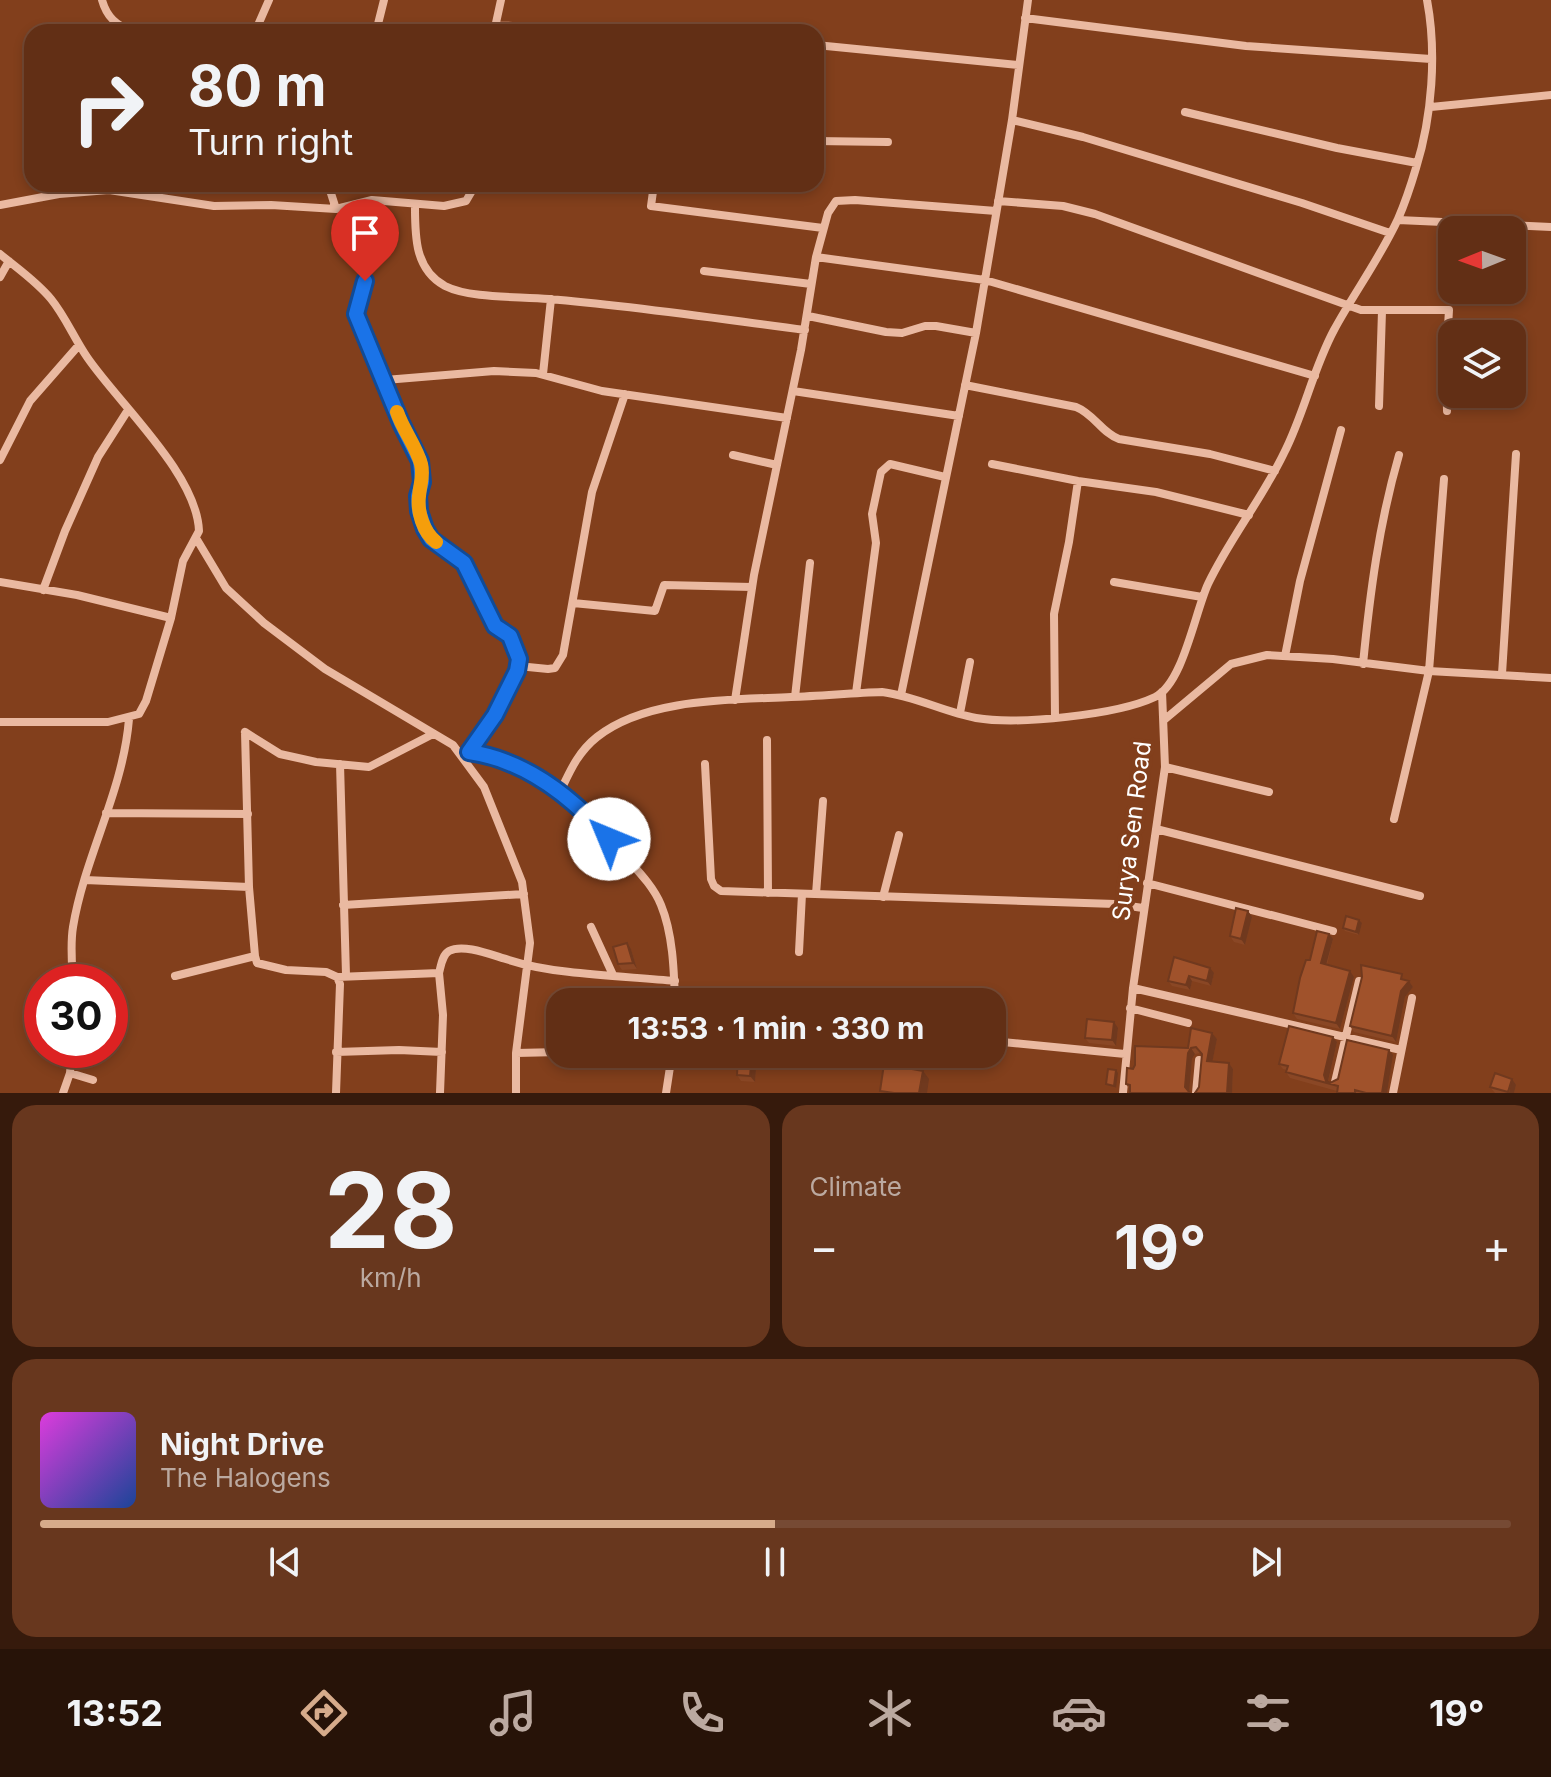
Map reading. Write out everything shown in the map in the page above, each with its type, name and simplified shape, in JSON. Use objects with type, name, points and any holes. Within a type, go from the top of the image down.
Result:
[{"type":"street","points":[[102,0],[107,15],[116,24]]},
{"type":"street","points":[[258,24],[269,0]]},
{"type":"street","points":[[378,24],[384,0]]},
{"type":"street","points":[[495,24],[501,0]]},
{"type":"street","points":[[901,695],[976,333],[1012,120],[1028,0]]},
{"type":"street","points":[[1162,692],[1176,675],[1202,597],[1233,537],[1275,471],[1334,331],[1398,220],[1431,107],[1429,0]]},
{"type":"street","points":[[1025,18],[1246,46],[1431,59]]},
{"type":"street","points":[[824,46],[1019,65]]},
{"type":"street","points":[[1431,107],[1551,95]]},
{"type":"street","points":[[1185,112],[1337,148],[1417,163]]},
{"type":"street","points":[[1012,120],[1083,137],[1390,233]]},
{"type":"street","points":[[824,141],[888,142]]},
{"type":"street","points":[[0,205],[84,192]]},
{"type":"street","points":[[122,192],[214,206],[287,205],[336,209],[375,201],[450,206],[469,198],[472,192]]},
{"type":"street","points":[[331,192],[336,209]]},
{"type":"street","points":[[653,192],[651,206],[823,228]]},
{"type":"street","points":[[735,700],[752,587],[808,316],[816,257],[828,213],[836,201],[855,200],[996,211]]},
{"type":"street","points":[[375,201],[376,246],[356,314],[420,461],[422,482],[418,496],[419,511],[425,529],[431,539],[464,563],[495,626],[510,636],[519,659],[495,715],[469,752]]},
{"type":"street","points":[[998,201],[1063,206],[1095,214],[1361,310],[1449,310],[1447,411]]},
{"type":"street","points":[[415,204],[418,254],[432,276],[446,286],[483,294],[551,299],[805,330]]},
{"type":"street","points":[[1398,220],[1551,227]]},
{"type":"street","points":[[0,254],[53,301],[79,345],[152,439],[192,500],[199,520],[199,531],[183,561],[171,618],[146,701],[139,714],[108,722],[0,722]]},
{"type":"street","points":[[816,257],[985,280],[1315,376]]},
{"type":"street","points":[[0,277],[9,261]]},
{"type":"street","points":[[704,271],[811,284]]},
{"type":"street","points":[[543,374],[551,299]]},
{"type":"street","points":[[1379,406],[1382,311]]},
{"type":"street","points":[[808,316],[886,332],[902,333],[936,326],[976,333]]},
{"type":"street","points":[[0,460],[30,401],[79,345]]},
{"type":"street","points":[[385,380],[494,371],[543,374],[602,391],[787,418]]},
{"type":"street","points":[[965,385],[1076,407],[1087,411],[1113,437],[1119,439],[1210,454],[1275,471]]},
{"type":"street","points":[[793,391],[959,416]]},
{"type":"street","points":[[518,666],[555,668],[563,655],[594,483],[625,394]]},
{"type":"street","points":[[43,590],[98,457],[128,410]]},
{"type":"street","points":[[1285,656],[1300,581],[1341,430]]},
{"type":"street","points":[[1502,674],[1516,454]]},
{"type":"street","points":[[733,455],[777,465]]},
{"type":"street","points":[[1363,664],[1372,569],[1386,498],[1399,455]]},
{"type":"street","points":[[856,693],[876,543],[872,514],[881,472],[890,464],[945,477]]},
{"type":"street","points":[[992,464],[1156,492],[1249,515]]},
{"type":"street","points":[[1394,819],[1429,671],[1444,479]]},
{"type":"street","points":[[1055,717],[1054,614],[1078,481]]},
{"type":"street","points":[[196,538],[226,588],[264,623],[325,669],[457,750],[484,787],[524,894],[530,943],[516,1053],[516,1093]]},
{"type":"street","points":[[795,697],[810,563]]},
{"type":"street","points":[[0,582],[77,595],[171,618]]},
{"type":"street","points":[[1114,582],[1202,597]]},
{"type":"street","points":[[573,603],[655,611],[664,585],[752,587]]},
{"type":"street","points":[[1164,720],[1231,664],[1267,655],[1429,671],[1551,678]]},
{"type":"street","points":[[960,713],[970,662]]},
{"type":"street","name":"Surya Sen Road","points":[[560,792],[573,761],[605,731],[623,720],[661,708],[856,693],[901,695],[976,718],[1055,717],[1117,711],[1157,697],[1162,692]]},
{"type":"street","name":"Surya Sen Road","points":[[1123,1093],[1130,1008],[1165,767],[1162,692]]},
{"type":"street","points":[[73,964],[73,926],[106,813],[122,771],[129,719]]},
{"type":"street","points":[[433,734],[369,767],[280,754],[245,732],[249,887],[257,963],[286,970],[342,976],[439,973]]},
{"type":"street","points":[[767,740],[768,893]]},
{"type":"street","points":[[457,750],[506,760],[560,792],[594,821],[631,863],[661,905],[669,933],[675,988]]},
{"type":"street","points":[[336,1093],[343,905],[340,764]]},
{"type":"street","points":[[705,764],[709,860],[714,886],[721,891],[1115,904],[1143,908]]},
{"type":"street","points":[[1165,767],[1269,792]]},
{"type":"street","points":[[816,894],[823,801]]},
{"type":"street","points":[[106,813],[248,814]]},
{"type":"street","points":[[1156,829],[1420,896]]},
{"type":"street","points":[[883,897],[899,835]]},
{"type":"street","points":[[85,880],[249,887]]},
{"type":"street","points":[[1147,883],[1333,931]]},
{"type":"street","points":[[343,905],[524,894]]},
{"type":"street","points":[[799,952],[802,894]]},
{"type":"street","points":[[591,927],[613,975]]},
{"type":"street","points":[[440,1093],[443,1015],[439,973],[447,952],[457,949],[526,966],[675,981]]},
{"type":"street","points":[[175,976],[255,956]]},
{"type":"street","points":[[1335,1082],[1359,981]]},
{"type":"street","points":[[1133,988],[1401,1050]]},
{"type":"street","points":[[1393,1093],[1412,998]]},
{"type":"street","points":[[1130,1008],[1188,1023]]},
{"type":"street","points":[[1006,1042],[1125,1054]]},
{"type":"street","points":[[336,1052],[442,1052]]},
{"type":"street","points":[[516,1053],[546,1052]]},
{"type":"street","points":[[1196,1093],[1199,1060]]},
{"type":"street","points":[[63,1093],[70,1068]]},
{"type":"street","points":[[666,1093],[670,1068]]},
{"type":"street","points":[[70,1073],[93,1080]]},
{"type":"building","points":[[1236,908],[1248,911],[1241,939],[1230,936]]},
{"type":"building","points":[[1346,916],[1359,920],[1356,932],[1343,928]]},
{"type":"building","points":[[1317,931],[1329,934],[1321,963],[1350,971],[1336,1023],[1293,1013],[1300,978],[1306,960],[1310,960]]},
{"type":"building","points":[[627,943],[633,963],[618,964],[613,947]]},
{"type":"building","points":[[1174,957],[1210,968],[1207,981],[1189,976],[1186,985],[1168,981]]},
{"type":"building","points":[[1361,965],[1402,974],[1401,979],[1409,981],[1401,991],[1392,1036],[1350,1026],[1362,977]]},
{"type":"building","points":[[1087,1019],[1114,1022],[1112,1040],[1085,1038]]},
{"type":"building","points":[[1289,1026],[1333,1037],[1324,1075],[1330,1083],[1338,1079],[1347,1040],[1389,1050],[1382,1093],[1355,1090],[1355,1093],[1337,1093],[1338,1086],[1286,1072],[1288,1066],[1279,1064]]},
{"type":"building","points":[[1191,1028],[1212,1033],[1207,1061],[1229,1063],[1227,1093],[1195,1093],[1199,1087],[1202,1054],[1196,1047],[1188,1053],[1185,1087],[1190,1093],[1130,1093],[1130,1085],[1126,1084],[1127,1068],[1133,1069],[1135,1065],[1135,1046],[1188,1048]]},
{"type":"building","points":[[737,1068],[751,1068],[750,1076],[737,1075]]},
{"type":"building","points":[[883,1068],[923,1071],[919,1093],[880,1091]]},
{"type":"building","points":[[1108,1069],[1116,1070],[1114,1086],[1106,1084]]},
{"type":"building","points":[[1495,1073],[1512,1079],[1508,1092],[1490,1087]]},
{"type":"slow traffic","points":[[397,412],[423,471],[418,496],[419,511],[425,529],[436,542]]},
{"type":"route","points":[[365,281],[356,314],[420,461],[423,471],[418,496],[419,511],[425,529],[431,539],[464,563],[495,626],[510,636],[519,659],[517,671],[495,715],[469,752],[506,760],[560,792],[594,821],[609,839]]}]
